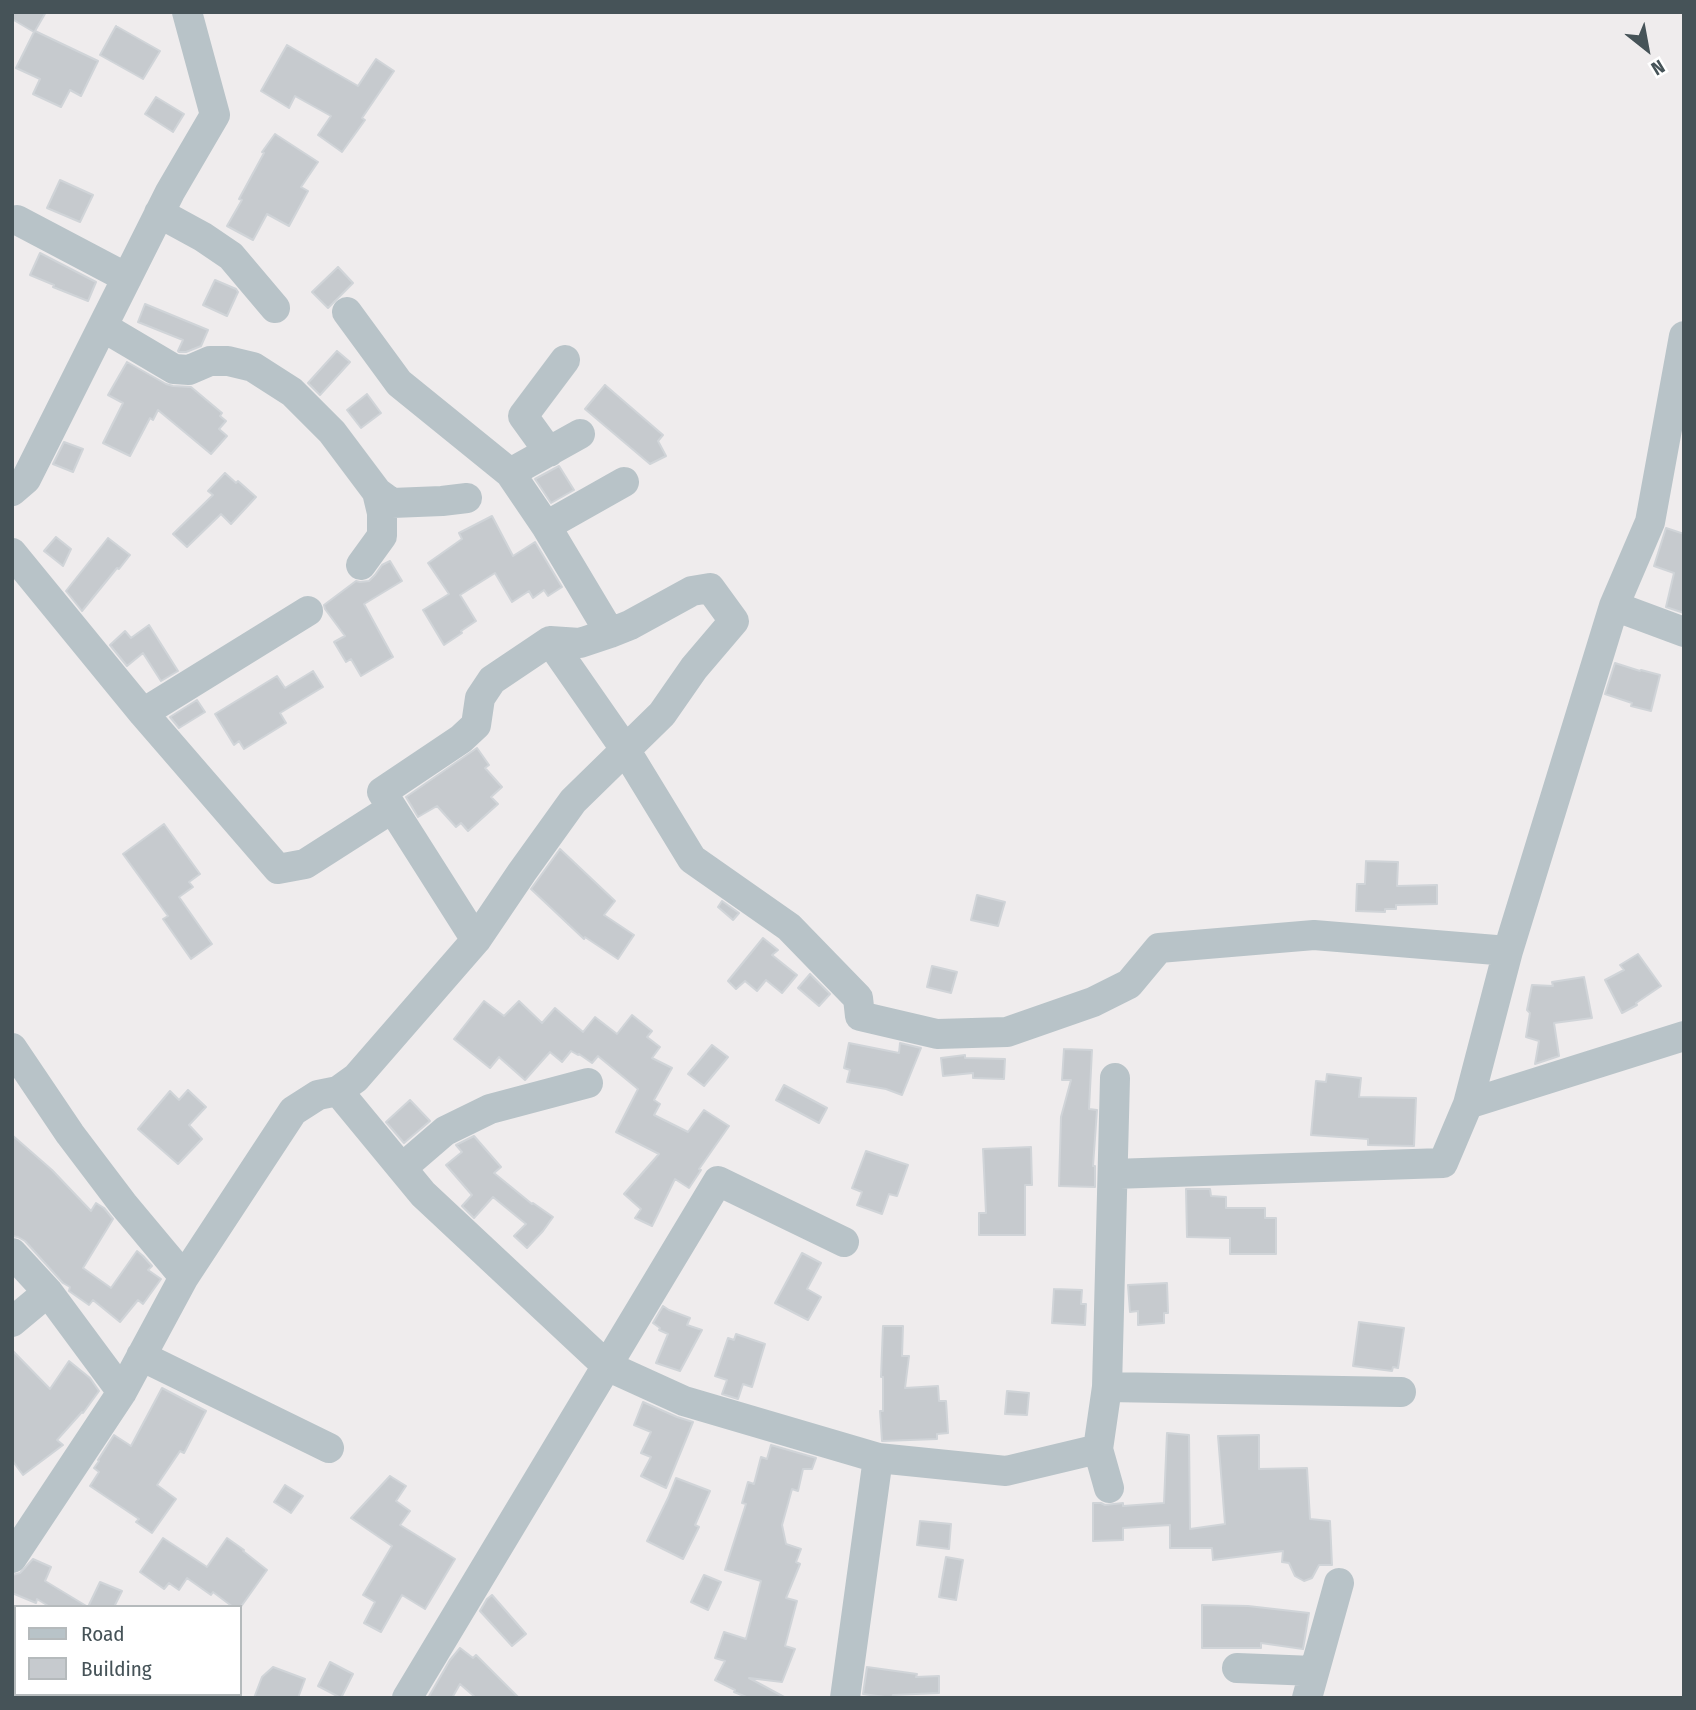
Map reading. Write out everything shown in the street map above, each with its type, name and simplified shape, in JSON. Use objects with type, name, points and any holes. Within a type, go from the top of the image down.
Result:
[{"type":"street","points":[[12,491],[26,479],[159,214],[215,115],[187,12]]},
{"type":"street","points":[[159,214],[203,237],[231,256],[275,308]]},
{"type":"street","points":[[18,218],[127,278]]},
{"type":"street","points":[[347,312],[399,383],[510,473],[546,526],[610,633]]},
{"type":"street","points":[[103,327],[174,369],[189,370],[210,361],[228,361],[253,367],[292,392],[332,432],[377,492],[393,503],[442,502],[467,498]]},
{"type":"street","points":[[1112,1174],[1443,1163],[1468,1104],[1508,951],[1614,606],[1650,522],[1684,336]]},
{"type":"street","points":[[549,452],[523,416],[565,360]]},
{"type":"street","points":[[510,473],[580,433]]},
{"type":"street","points":[[546,526],[624,482]]},
{"type":"street","points":[[361,565],[382,536],[382,513],[377,492]]},
{"type":"street","points":[[12,553],[143,713],[278,869],[305,864],[391,809]]},
{"type":"street","points":[[12,1558],[122,1391],[184,1277],[293,1111],[318,1095],[338,1091],[356,1078],[476,940],[573,802],[662,713],[694,668],[734,621],[709,588],[692,591],[630,625],[580,643],[550,641],[492,680],[480,698],[476,725],[461,739],[382,792],[476,940]]},
{"type":"street","points":[[1614,606],[1684,632]]},
{"type":"street","points":[[143,713],[308,611]]},
{"type":"street","points":[[550,641],[626,749],[692,859],[789,927],[858,998],[860,1016],[937,1034],[1007,1032],[1093,1002],[1129,984],[1159,948],[1314,935],[1508,951]]},
{"type":"street","points":[[1468,1104],[1684,1036]]},
{"type":"street","points":[[12,1048],[85,1154],[184,1277]]},
{"type":"street","points":[[1109,1488],[1098,1449],[1107,1387],[1115,1078]]},
{"type":"street","points":[[402,1168],[445,1131],[490,1109],[588,1083]]},
{"type":"street","points":[[338,1091],[423,1194],[607,1366],[684,1401],[878,1458],[1006,1471],[1098,1449]]},
{"type":"street","points":[[407,1698],[718,1181],[844,1242]]},
{"type":"street","points":[[12,1253],[48,1292],[122,1391]]},
{"type":"street","points":[[12,1322],[48,1292]]},
{"type":"street","points":[[141,1356],[329,1448]]},
{"type":"street","points":[[1107,1387],[1401,1392]]},
{"type":"street","points":[[845,1698],[878,1458]]},
{"type":"street","points":[[1237,1668],[1311,1684],[1339,1583]]},
{"type":"building","points":[[12,12],[46,12],[35,31],[98,61],[81,96],[70,90],[61,107],[33,94],[40,79],[16,68],[34,32],[12,19]]},
{"type":"building","points":[[116,26],[160,51],[143,79],[100,55]]},
{"type":"building","points":[[287,45],[358,86],[376,59],[394,71],[342,152],[318,135],[331,116],[295,96],[289,108],[261,91]]},
{"type":"building","points":[[156,97],[184,114],[173,132],[145,114]]},
{"type":"building","points":[[275,134],[318,162],[301,187],[308,191],[289,226],[267,214],[253,240],[227,226],[242,200],[239,199],[264,153],[262,152]]},
{"type":"building","points":[[60,180],[93,195],[80,222],[47,208]]},
{"type":"building","points":[[40,253],[96,282],[88,301],[30,275]]},
{"type":"building","points":[[338,267],[353,283],[328,308],[312,292]]},
{"type":"building","points":[[215,280],[238,292],[227,316],[203,305]]},
{"type":"building","points":[[145,304],[208,330],[201,346],[179,352],[183,340],[138,322]]},
{"type":"building","points":[[337,351],[350,362],[320,395],[308,383]]},
{"type":"building","points":[[127,362],[166,384],[191,387],[222,413],[220,416],[226,421],[219,429],[227,436],[211,454],[158,410],[153,420],[150,418],[130,456],[103,443],[123,403],[108,395]]},
{"type":"building","points":[[605,385],[663,435],[658,441],[666,456],[650,464],[585,409]]},
{"type":"building","points":[[367,394],[381,413],[361,428],[347,410]]},
{"type":"building","points":[[64,442],[83,449],[73,472],[53,464]]},
{"type":"building","points":[[559,466],[574,490],[551,503],[535,479]]},
{"type":"building","points":[[225,473],[256,497],[231,524],[221,514],[187,547],[173,534],[213,495],[208,491]]},
{"type":"building","points":[[492,516],[513,556],[535,542],[562,587],[548,596],[544,590],[533,598],[529,591],[512,602],[495,573],[460,595],[476,621],[444,645],[423,610],[449,594],[428,563],[462,539],[459,533]]},
{"type":"building","points":[[1666,528],[1684,534],[1684,613],[1666,607],[1674,573],[1654,566]]},
{"type":"building","points":[[56,537],[71,549],[63,566],[44,551]]},
{"type":"building","points":[[108,538],[130,555],[82,611],[66,591]]},
{"type":"building","points":[[390,561],[402,581],[364,604],[393,657],[361,676],[351,659],[346,662],[334,642],[345,636],[324,605],[356,581],[369,581],[382,565]]},
{"type":"building","points":[[149,625],[178,671],[161,681],[143,653],[127,666],[110,645],[125,631],[131,638]]},
{"type":"building","points":[[1615,663],[1660,675],[1651,711],[1631,706],[1632,703],[1605,694]]},
{"type":"building","points":[[313,671],[323,687],[280,713],[286,723],[244,749],[239,741],[234,745],[215,714],[277,676],[285,688]]},
{"type":"building","points":[[197,700],[205,712],[179,728],[170,717]]},
{"type":"building","points":[[477,748],[489,765],[485,768],[502,787],[491,797],[498,804],[468,831],[461,823],[456,827],[437,806],[418,817],[406,797]]},
{"type":"building","points":[[164,824],[200,874],[189,882],[193,887],[179,897],[212,944],[191,959],[163,919],[168,916],[123,854]]},
{"type":"building","points":[[560,849],[615,901],[604,915],[634,935],[618,959],[585,937],[584,939],[531,889]]},
{"type":"building","points":[[1366,861],[1398,862],[1397,886],[1437,885],[1437,904],[1396,905],[1396,909],[1385,909],[1385,912],[1356,911],[1357,884],[1365,884]]},
{"type":"building","points":[[977,895],[1005,902],[998,926],[971,920]]},
{"type":"building","points":[[722,901],[739,913],[733,920],[718,907]]},
{"type":"building","points":[[763,938],[778,950],[772,955],[797,975],[782,993],[766,980],[757,991],[745,981],[736,989],[728,981]]},
{"type":"building","points":[[1638,954],[1661,986],[1622,1013],[1605,980],[1624,970],[1620,965]]},
{"type":"building","points":[[932,966],[957,972],[951,993],[927,987]]},
{"type":"building","points":[[810,974],[830,994],[819,1006],[798,988]]},
{"type":"building","points":[[1584,977],[1592,1018],[1554,1023],[1559,1056],[1535,1064],[1539,1041],[1526,1037],[1530,1013],[1527,1010],[1532,985],[1553,986],[1552,982]]},
{"type":"building","points":[[484,1001],[504,1016],[519,1001],[542,1023],[555,1008],[583,1032],[595,1017],[617,1034],[632,1015],[652,1031],[647,1037],[660,1047],[652,1058],[672,1068],[654,1100],[660,1104],[654,1115],[688,1132],[704,1110],[729,1126],[689,1188],[675,1179],[652,1226],[635,1218],[641,1209],[624,1194],[659,1154],[616,1132],[638,1089],[598,1056],[592,1063],[571,1051],[562,1062],[550,1052],[525,1080],[499,1057],[490,1068],[454,1039]]},
{"type":"building","points":[[849,1043],[899,1053],[900,1043],[921,1048],[902,1095],[886,1089],[847,1082],[850,1070],[844,1068]]},
{"type":"building","points":[[712,1045],[728,1057],[704,1086],[688,1074]]},
{"type":"building","points":[[1064,1049],[1092,1050],[1089,1109],[1097,1110],[1093,1166],[1095,1187],[1059,1186],[1061,1117],[1071,1080],[1062,1080]]},
{"type":"building","points":[[965,1055],[965,1058],[1005,1059],[1004,1079],[973,1078],[973,1073],[943,1076],[941,1058]]},
{"type":"building","points":[[1327,1074],[1361,1078],[1359,1097],[1416,1098],[1414,1146],[1368,1145],[1368,1139],[1311,1135],[1316,1081],[1326,1082]]},
{"type":"building","points":[[784,1085],[827,1108],[819,1123],[776,1100]]},
{"type":"building","points":[[188,1090],[206,1107],[189,1125],[202,1139],[178,1164],[138,1129],[170,1091],[179,1100]]},
{"type":"building","points":[[410,1100],[430,1121],[404,1143],[386,1122]]},
{"type":"building","points":[[12,1135],[52,1170],[91,1211],[96,1203],[113,1219],[83,1268],[111,1288],[137,1251],[152,1266],[148,1270],[161,1279],[143,1304],[138,1300],[120,1322],[93,1300],[89,1305],[69,1291],[70,1287],[63,1283],[25,1241],[12,1236]]},
{"type":"building","points":[[474,1136],[501,1167],[494,1173],[532,1204],[553,1217],[527,1248],[514,1236],[526,1224],[493,1197],[474,1218],[462,1206],[472,1195],[446,1165],[462,1152],[456,1145]]},
{"type":"building","points":[[1031,1147],[1032,1185],[1025,1185],[1025,1235],[979,1235],[979,1213],[986,1213],[983,1149]]},
{"type":"building","points":[[866,1151],[908,1165],[897,1196],[889,1194],[882,1214],[857,1205],[862,1192],[852,1188]]},
{"type":"building","points":[[1186,1189],[1210,1189],[1211,1196],[1226,1197],[1226,1208],[1265,1208],[1265,1218],[1276,1218],[1276,1254],[1230,1254],[1230,1238],[1187,1237]]},
{"type":"building","points":[[802,1253],[821,1263],[807,1289],[821,1297],[808,1320],[775,1303]]},
{"type":"building","points":[[1167,1283],[1168,1313],[1164,1313],[1164,1323],[1138,1325],[1138,1311],[1130,1312],[1128,1285]]},
{"type":"building","points":[[1054,1289],[1082,1290],[1081,1304],[1086,1304],[1085,1325],[1052,1323]]},
{"type":"building","points":[[663,1306],[690,1318],[687,1325],[702,1330],[680,1371],[656,1363],[668,1334],[653,1323]]},
{"type":"building","points":[[1359,1322],[1404,1328],[1398,1368],[1393,1367],[1392,1371],[1353,1366]]},
{"type":"building","points":[[883,1326],[903,1326],[902,1356],[909,1356],[905,1388],[938,1386],[939,1401],[946,1401],[948,1433],[937,1434],[937,1439],[882,1441],[880,1411],[883,1411]]},
{"type":"building","points":[[736,1334],[765,1344],[752,1387],[743,1384],[738,1399],[722,1394],[727,1380],[715,1376],[728,1338],[734,1340]]},
{"type":"building","points":[[12,1350],[50,1389],[69,1361],[90,1378],[99,1391],[83,1413],[57,1440],[63,1445],[23,1475],[12,1460]]},
{"type":"building","points":[[162,1388],[206,1411],[184,1453],[180,1451],[157,1485],[176,1499],[152,1533],[136,1522],[139,1519],[90,1486],[99,1472],[94,1468],[114,1435],[131,1446]]},
{"type":"building","points":[[1007,1391],[1029,1393],[1027,1415],[1005,1414]]},
{"type":"building","points":[[643,1402],[693,1422],[666,1488],[641,1476],[651,1457],[641,1453],[651,1432],[634,1425]]},
{"type":"building","points":[[1167,1433],[1189,1435],[1190,1529],[1225,1524],[1218,1436],[1259,1435],[1259,1469],[1307,1468],[1310,1519],[1330,1521],[1332,1565],[1319,1565],[1312,1578],[1304,1581],[1295,1576],[1289,1563],[1282,1562],[1283,1551],[1213,1560],[1212,1548],[1170,1548],[1170,1525],[1123,1528],[1123,1540],[1093,1541],[1093,1503],[1123,1503],[1123,1506],[1164,1503]]},
{"type":"building","points":[[771,1445],[816,1458],[812,1469],[803,1469],[798,1491],[792,1489],[782,1525],[786,1544],[801,1549],[796,1562],[800,1564],[786,1598],[797,1601],[785,1646],[795,1649],[782,1682],[749,1678],[786,1698],[749,1698],[715,1680],[725,1661],[715,1658],[724,1632],[746,1639],[761,1581],[725,1570],[746,1504],[742,1503],[748,1482],[754,1484],[761,1457],[767,1459]]},
{"type":"building","points":[[390,1476],[406,1486],[396,1501],[410,1511],[400,1525],[455,1559],[425,1609],[402,1595],[381,1632],[364,1623],[375,1602],[363,1595],[392,1546],[351,1518]]},
{"type":"building","points":[[676,1478],[710,1491],[695,1525],[699,1527],[683,1559],[647,1541]]},
{"type":"building","points":[[285,1485],[303,1496],[291,1513],[274,1502]]},
{"type":"building","points":[[920,1521],[951,1524],[949,1549],[917,1545]]},
{"type":"building","points":[[163,1538],[207,1567],[227,1538],[267,1570],[242,1605],[230,1605],[187,1578],[179,1590],[169,1583],[164,1589],[140,1572]]},
{"type":"building","points":[[946,1557],[963,1560],[956,1600],[939,1597]]},
{"type":"building","points":[[33,1559],[51,1567],[45,1581],[85,1605],[47,1605],[37,1599],[36,1603],[12,1593],[12,1575],[20,1573]]},
{"type":"building","points":[[704,1575],[721,1582],[708,1610],[691,1602]]},
{"type":"building","points":[[100,1582],[122,1591],[115,1605],[89,1605]]},
{"type":"building","points":[[492,1595],[526,1634],[512,1646],[480,1611]]},
{"type":"building","points":[[1202,1605],[1248,1606],[1309,1613],[1303,1649],[1261,1643],[1261,1648],[1202,1648]]},
{"type":"building","points":[[460,1648],[473,1658],[476,1655],[519,1698],[476,1698],[460,1684],[452,1698],[428,1698]]},
{"type":"building","points":[[330,1662],[353,1674],[341,1698],[318,1686]]},
{"type":"building","points":[[273,1667],[305,1679],[298,1698],[254,1698],[262,1677]]},
{"type":"building","points":[[867,1667],[917,1674],[916,1677],[939,1676],[939,1693],[893,1695],[892,1698],[863,1694]]}]
